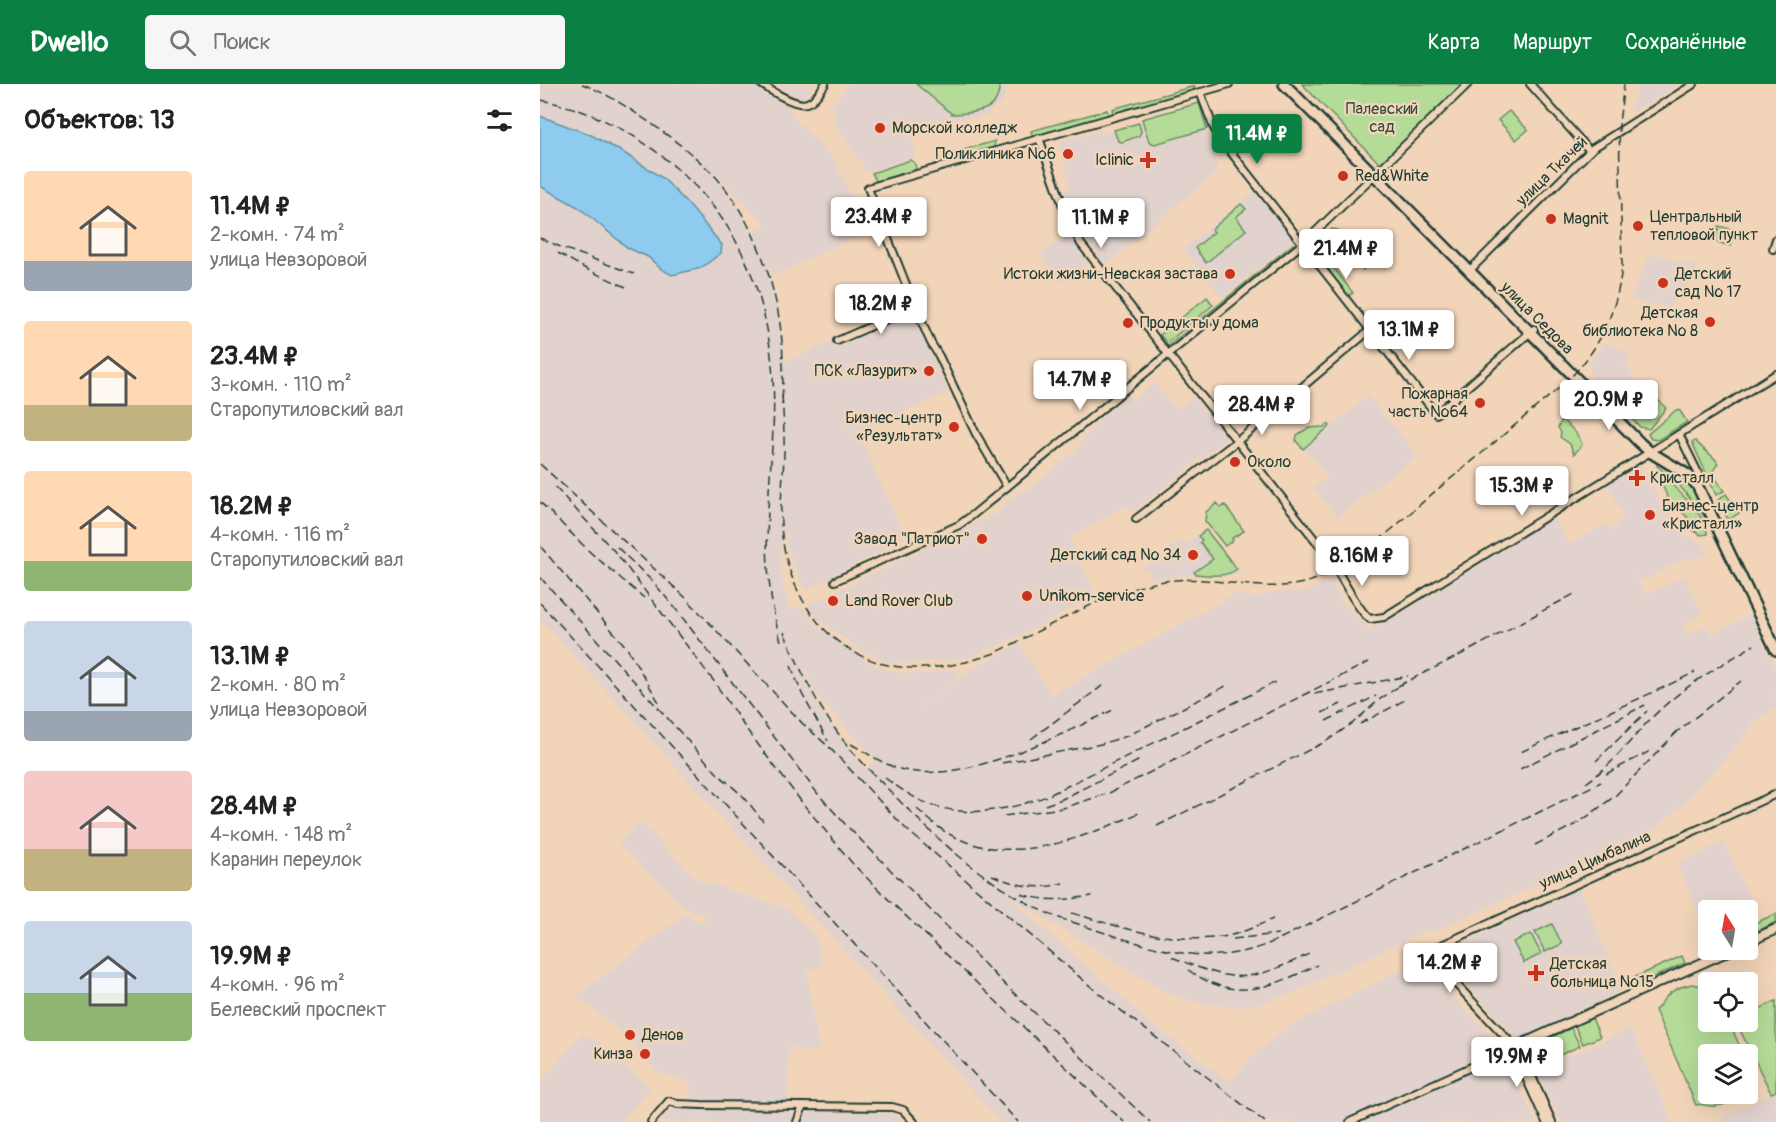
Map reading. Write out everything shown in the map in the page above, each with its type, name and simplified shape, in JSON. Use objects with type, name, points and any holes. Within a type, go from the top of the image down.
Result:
[{"type":"main road","name":"улица Седова","points":[[1284,84],[1653,450],[1694,480],[1776,650]]},
{"type":"main road","name":"улица Седова","points":[[1292,84],[1377,174]]},
{"type":"main road","name":"улица Седова","points":[[1653,450],[1700,477]]},
{"type":"main road","points":[[1700,477],[1776,636]]},
{"type":"street","points":[[761,84],[791,100],[804,104],[810,102],[825,84]]},
{"type":"street","points":[[1007,487],[976,434],[915,307],[868,188],[1229,84]]},
{"type":"street","points":[[835,581],[959,525],[1303,244],[1468,84]]},
{"type":"street","points":[[1530,84],[1590,151]]},
{"type":"street","name":"улица Ткачей","points":[[1471,269],[1590,151],[1694,84]]},
{"type":"street","points":[[1200,92],[1216,132],[1436,414],[1532,331]]},
{"type":"street","points":[[1039,138],[1067,217],[1081,244],[1332,560],[1339,576],[1347,585],[1364,615],[1374,620],[1384,617],[1776,374]]},
{"type":"street","points":[[1773,249],[1776,239]]},
{"type":"street","points":[[837,341],[915,307]]},
{"type":"street","points":[[1136,519],[1237,441],[1370,330]]},
{"type":"street","points":[[1679,434],[1700,477]]},
{"type":"street","name":"улица Цимбалина","points":[[1515,1047],[1426,952],[1776,794]]},
{"type":"street","points":[[1758,937],[1776,929]]},
{"type":"street","points":[[1350,1122],[1709,960]]},
{"type":"street","points":[[1515,1047],[1516,1056],[1546,1122]]},
{"type":"street","points":[[1515,1047],[1521,1054],[1551,1122]]},
{"type":"street","points":[[651,1122],[669,1101],[684,1104],[898,1108],[914,1122]]},
{"type":"street","points":[[797,1122],[802,1106]]},
{"type":"shaded area","points":[[540,84],[754,84],[786,102],[796,120],[834,159],[868,231],[775,275],[766,260],[780,312],[785,361],[836,340],[839,344],[911,311],[948,392],[858,432],[905,538],[805,591],[788,551],[782,530],[782,516],[781,577],[790,610],[802,606],[818,628],[874,665],[900,673],[956,669],[959,676],[921,707],[969,670],[1020,643],[1051,695],[1239,592],[1257,598],[1269,592],[1305,592],[1331,580],[1344,605],[1370,629],[1407,610],[1555,517],[1569,544],[1608,523],[1613,532],[1619,520],[1624,517],[1608,485],[1641,465],[1664,508],[1686,534],[1701,544],[1707,556],[1683,560],[1640,582],[1635,575],[1646,595],[1684,576],[1703,613],[1683,625],[1689,635],[1706,626],[1712,634],[1750,615],[1776,670],[1776,709],[1755,722],[1730,754],[1658,827],[1430,933],[1428,930],[1292,993],[1254,1005],[1233,1007],[1199,1003],[1171,995],[1003,893],[1153,1025],[1230,1082],[1251,1057],[1289,1026],[1419,961],[1499,1045],[1536,1122],[1001,1122],[540,619]],"holes":[[[721,179],[766,225],[766,226],[754,232]],[[805,667],[816,695],[875,759],[866,771],[812,694]]]},
{"type":"shaded area","points":[[776,84],[814,84],[801,99]]},
{"type":"shaded area","name":"Морской колледж","points":[[849,84],[1008,84],[1003,102],[985,117],[949,119],[911,132],[916,157],[867,172],[833,121],[836,119],[832,112],[832,105]]},
{"type":"shaded area","points":[[1638,84],[1679,84],[1634,111],[1629,107],[1634,101]]},
{"type":"shaded area","points":[[1197,106],[1215,149],[1213,150],[1218,171],[1104,266],[1097,256],[1100,253],[1095,246],[1091,249],[1073,215],[1064,191],[1068,190],[1070,184],[1058,142],[1101,130],[1102,133],[1114,130]]},
{"type":"shaded area","points":[[1254,192],[1294,241],[1222,298],[1183,249]]},
{"type":"shaded area","points":[[1070,235],[1088,263],[1061,285],[1040,254]]},
{"type":"shaded area","name":"Детский сад № 17","points":[[1651,253],[1700,267],[1668,308],[1630,299]]},
{"type":"shaded area","points":[[1605,342],[1631,356],[1624,363],[1633,373],[1630,376],[1638,384],[1619,403],[1588,372],[1592,368],[1588,364]]},
{"type":"shaded area","points":[[1154,383],[1177,410],[1193,397],[1227,438],[1132,512],[1126,505],[1069,538],[1096,595],[1021,635],[970,657],[942,661],[889,663],[859,649],[813,615],[809,605],[999,512],[1016,494],[1030,489],[1075,451],[1099,419],[1129,395],[1133,401]]},
{"type":"shaded area","points":[[1368,396],[1418,455],[1337,517],[1314,488],[1328,477],[1304,448]]},
{"type":"shaded area","name":"Детский сад № 34","points":[[1206,528],[1241,573],[1224,576],[1182,575],[1154,579],[1147,570],[1139,571],[1178,541],[1185,544]]},
{"type":"shaded area","points":[[639,821],[696,879],[787,908],[817,937],[822,967],[807,970],[819,1050],[795,1051],[795,1046],[789,1046],[788,1102],[690,1101],[690,1081],[656,1071],[623,1033],[576,996],[687,913],[703,925],[705,920],[706,916],[688,910],[618,844]]},
{"type":"shaded area","points":[[1724,842],[1750,900],[1698,900],[1698,911],[1677,864]]},
{"type":"shaded area","name":"Детская больница №15","points":[[1580,889],[1623,990],[1518,1040],[1437,954]]},
{"type":"shaded area","points":[[1631,1028],[1672,1122],[1561,1122],[1537,1070]]},
{"type":"shaded area","points":[[585,1034],[589,1039],[596,1039],[651,1089],[620,1122],[540,1122],[540,1083],[579,1037]]},
{"type":"shaded area","points":[[1776,1091],[1776,1122],[1714,1122],[1750,1104],[1758,1104],[1758,1100]]},
{"type":"shaded area","points":[[671,1109],[895,1113],[904,1122],[659,1122]]},
{"type":"green space","points":[[916,84],[999,84],[998,94],[991,106],[977,112],[952,114]]},
{"type":"green space","name":"Палевский сад","points":[[1302,84],[1464,84],[1380,164]]},
{"type":"green space","points":[[1195,86],[1193,91],[1113,114],[1112,109]]},
{"type":"green space","points":[[1199,103],[1207,129],[1155,144],[1149,142],[1142,119]]},
{"type":"green space","points":[[1107,110],[1109,115],[1036,136],[1032,135],[1031,131]]},
{"type":"green space","points":[[1509,111],[1528,130],[1516,140],[1498,120]]},
{"type":"green space","points":[[1139,123],[1141,132],[1139,136],[1122,142],[1118,141],[1114,130]]},
{"type":"green space","points":[[995,141],[994,147],[956,158],[953,153]]},
{"type":"green space","points":[[910,160],[914,162],[915,170],[876,181],[872,173]]},
{"type":"green space","points":[[1241,204],[1246,209],[1236,217],[1246,230],[1206,263],[1195,248],[1214,232],[1212,229]]},
{"type":"green space","points":[[1719,226],[1736,231],[1731,246],[1715,242]]},
{"type":"green space","points":[[1332,229],[1338,230],[1326,241],[1321,251],[1353,293],[1348,296],[1312,249]]},
{"type":"green space","points":[[1367,233],[1371,236],[1366,267],[1363,270],[1347,251]]},
{"type":"green space","points":[[1293,244],[1293,247],[1173,346],[1168,346]]},
{"type":"green space","points":[[1207,297],[1213,305],[1167,343],[1160,335]]},
{"type":"green space","points":[[1657,399],[1666,408],[1649,429],[1640,427],[1624,411],[1628,406],[1638,415]]},
{"type":"green space","points":[[1676,410],[1680,411],[1687,422],[1658,440],[1651,439],[1648,434]]},
{"type":"green space","points":[[1562,420],[1574,431],[1581,442],[1582,445],[1574,454],[1570,444],[1560,437],[1558,427]]},
{"type":"green space","points":[[1328,424],[1330,426],[1303,449],[1296,441],[1297,435],[1308,428],[1324,427]]},
{"type":"green space","points":[[1696,441],[1718,463],[1712,473],[1724,491],[1716,495],[1692,442]]},
{"type":"green space","points":[[1657,462],[1690,483],[1711,525],[1680,486],[1657,466]]},
{"type":"green space","points":[[1656,472],[1679,491],[1695,509],[1706,527],[1707,534],[1701,535],[1691,529],[1688,518],[1668,498]]},
{"type":"green space","points":[[1726,494],[1739,513],[1730,519],[1727,518],[1718,500]]},
{"type":"green space","points":[[1217,503],[1221,508],[1225,505],[1244,531],[1232,538],[1233,540],[1225,546],[1205,521],[1206,512]]},
{"type":"green space","points":[[1206,530],[1237,569],[1233,572],[1217,575],[1194,572],[1213,559],[1198,536]]},
{"type":"green space","points":[[1776,914],[1776,922],[1758,930],[1758,922]]},
{"type":"green space","points":[[1552,924],[1562,944],[1545,952],[1535,932]]},
{"type":"green space","points":[[1531,934],[1541,954],[1524,963],[1513,942]]},
{"type":"green space","points":[[1682,956],[1685,963],[1632,987],[1629,980]]},
{"type":"green space","points":[[1698,985],[1698,1032],[1733,1032],[1739,1044],[1698,1044],[1698,1104],[1700,1104],[1696,1105],[1655,1010],[1671,992],[1681,987]]},
{"type":"green space","points":[[1776,1001],[1776,1091],[1771,1093],[1758,1067],[1758,1044],[1747,1044],[1741,1032],[1758,1032],[1758,1009]]},
{"type":"green space","points":[[1592,1018],[1600,1037],[1583,1044],[1575,1026]]},
{"type":"green space","points":[[1571,1028],[1580,1046],[1558,1056],[1550,1038]]},
{"type":"green space","points":[[1700,1104],[1727,1104],[1715,1106]]},
{"type":"water","points":[[540,116],[591,135],[664,179],[722,245],[721,253],[701,268],[672,275],[648,257],[628,248],[578,207],[540,186]]},
{"type":"railway","points":[[582,84],[625,106],[683,147],[713,174],[738,208],[759,248],[778,312],[783,350],[782,405]]},
{"type":"railway","points":[[782,396],[784,464],[781,525],[785,553],[793,579],[804,603],[819,624],[838,642],[860,655],[886,664],[914,668],[945,666],[995,653],[1107,598],[1153,583],[1193,580],[1278,586],[1314,580],[1330,574],[1363,553],[1559,389],[1579,368],[1600,339],[1615,303],[1622,265],[1619,123],[1624,84]]},
{"type":"railway","points":[[540,100],[600,118],[654,150],[686,177],[710,203],[730,231],[746,261],[758,293],[771,360],[774,395],[767,536],[770,588],[781,641]]},
{"type":"railway","points":[[540,238],[634,274]]},
{"type":"railway","points":[[558,253],[626,287]]},
{"type":"railway","points":[[540,464],[686,598],[803,724],[829,747],[906,829],[1096,991],[1265,1122]]},
{"type":"railway","points":[[555,487],[616,553],[713,680],[744,726],[804,805],[853,864],[1124,1122]]},
{"type":"railway","points":[[540,502],[591,553],[644,598]]},
{"type":"railway","points":[[540,546],[627,648],[660,704]]},
{"type":"railway","points":[[617,547],[654,583],[675,608],[818,794],[845,824],[1001,981],[1150,1122]]},
{"type":"railway","points":[[540,577],[717,773],[744,797],[763,821]]},
{"type":"railway","points":[[1398,686],[1576,593]]},
{"type":"railway","points":[[540,603],[1018,1122]]},
{"type":"railway","points":[[784,632],[813,694],[842,738],[911,812],[968,864],[1010,893],[1056,917],[1137,943],[1179,952],[1219,955],[1247,951],[1273,942],[1601,782]]},
{"type":"railway","points":[[1586,783],[1607,766],[1652,717],[1672,699],[1706,674],[1754,645]]},
{"type":"railway","points":[[1004,816],[1063,808],[1109,793],[1369,662]]},
{"type":"railway","points":[[791,666],[802,694],[828,741]]},
{"type":"railway","points":[[1521,752],[1695,672]]},
{"type":"railway","points":[[1314,694],[1408,676]]},
{"type":"railway","points":[[885,778],[924,802],[952,810],[993,810],[1020,805],[1047,796],[1278,681]]},
{"type":"railway","points":[[1673,735],[1741,681]]},
{"type":"railway","points":[[1157,826],[1325,742],[1405,682]]},
{"type":"railway","points":[[1031,739],[1106,683]]},
{"type":"railway","points":[[1002,763],[1101,744],[1127,736],[1226,686]]},
{"type":"railway","points":[[1326,721],[1376,696]]},
{"type":"railway","points":[[1360,724],[1405,700]]},
{"type":"railway","points":[[1322,713],[1341,704]]},
{"type":"railway","points":[[1520,769],[1645,705]]},
{"type":"railway","points":[[851,744],[904,770],[928,773],[955,770],[1011,755],[1113,710]]},
{"type":"railway","points":[[1596,761],[1647,711]]},
{"type":"railway","points":[[1535,845],[1580,822],[1615,796],[1679,730]]},
{"type":"railway","points":[[1606,774],[1654,749]]},
{"type":"railway","points":[[1045,805],[1062,799],[1142,759]]},
{"type":"railway","points":[[917,809],[955,837],[978,845],[1001,849],[1025,849],[1049,845],[1095,831],[1139,813]]},
{"type":"railway","points":[[992,875],[1027,886],[1045,887],[1063,883]]},
{"type":"railway","points":[[1021,894],[1056,900],[1092,896]]},
{"type":"railway","points":[[1072,913],[1145,933],[1202,939],[1228,936],[1273,919]]},
{"type":"railway","points":[[1233,939],[1278,934]]},
{"type":"railway","points":[[1172,957],[1212,972],[1228,976],[1242,976],[1272,970],[1311,953]]},
{"type":"railway","points":[[1188,970],[1205,980],[1237,989],[1268,985],[1317,965]]},
{"type":"place","name":"Морской колледж","points":[[880,128]]},
{"type":"place","name":"Поликлиника №6","points":[[1068,154]]},
{"type":"place","name":"Iclinic","points":[[1148,160]]},
{"type":"place","name":"Red&White","points":[[1343,176]]},
{"type":"place","name":"Magnit","points":[[1551,219]]},
{"type":"place","name":"Центральный тепловой пункт","points":[[1638,226]]},
{"type":"place","name":"Истоки жизни-Невская застава","points":[[1230,274]]},
{"type":"place","name":"Детский сад № 17","points":[[1663,283]]},
{"type":"place","name":"Детская библиотека № 8","points":[[1710,322]]},
{"type":"place","name":"Продукты у дома","points":[[1128,323]]},
{"type":"place","name":"ПСК «Лазурит»","points":[[929,371]]},
{"type":"place","name":"Пожарная часть №64","points":[[1480,403]]},
{"type":"place","name":"Бизнес-центр «Результат»","points":[[954,427]]},
{"type":"place","name":"Около","points":[[1235,462]]},
{"type":"place","name":"Кристалл","points":[[1637,478]]},
{"type":"place","name":"Бизнес-центр «Кристалл»","points":[[1650,515]]},
{"type":"place","name":"Завод \"Патриот\"","points":[[982,539]]},
{"type":"place","name":"Детский сад № 34","points":[[1193,555]]},
{"type":"place","name":"Unikom-service","points":[[1027,596]]},
{"type":"place","name":"Land Rover Club","points":[[833,601]]},
{"type":"place","name":"Детская больница №15","points":[[1536,973]]},
{"type":"place","name":"Денов","points":[[630,1035]]},
{"type":"place","name":"Кинза","points":[[645,1054]]}]
